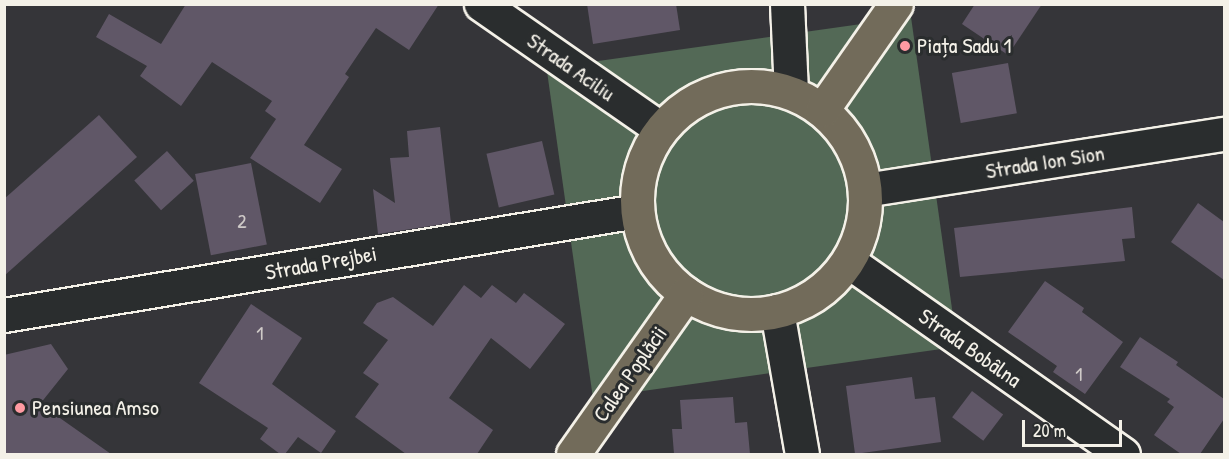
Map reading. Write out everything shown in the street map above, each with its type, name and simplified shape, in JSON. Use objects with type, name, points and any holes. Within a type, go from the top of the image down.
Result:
[{"type":"main road","points":[[822,110],[896,4]]},
{"type":"main road","points":[[751,85],[791,92],[822,110],[839,126],[852,146],[865,189],[862,227],[848,261],[817,293],[798,304],[777,310],[739,313],[702,303],[686,294],[657,266],[640,230],[637,188],[641,167],[661,129],[683,108],[710,93],[751,85]]},
{"type":"main road","name":"Calea Poplăcii","points":[[573,454],[686,294]]},
{"type":"street","name":"Strada Aciliu","points":[[481,4],[661,129]]},
{"type":"street","points":[[787,4],[791,92]]},
{"type":"street","name":"Strada Ion Sion","points":[[865,189],[1224,134]]},
{"type":"street","name":"Strada Prejbei","points":[[4,315],[637,211]]},
{"type":"street","name":"Strada Bobâlna","points":[[848,261],[1123,454]]},
{"type":"street","points":[[777,310],[801,454]]},
{"type":"green space","points":[[911,17],[957,347],[593,398],[547,68]]},
{"type":"building","points":[[186,4],[439,4],[409,50],[376,28],[345,74],[349,77],[304,145],[342,169],[320,203],[250,158],[276,119],[265,111],[272,101],[212,62],[181,106],[140,76],[147,66],[96,37],[109,14],[161,44]]},
{"type":"building","points":[[587,4],[676,4],[680,30],[593,44]]},
{"type":"building","points":[[975,4],[1042,4],[1008,55],[962,24]]},
{"type":"building","points":[[1008,63],[1017,113],[961,123],[952,73]]},
{"type":"building","points":[[99,115],[137,157],[4,276],[4,199]]},
{"type":"building","points":[[440,127],[451,223],[378,234],[373,189],[395,203],[390,158],[409,157],[407,131]]},
{"type":"building","points":[[542,141],[554,195],[499,207],[486,154]]},
{"type":"building","points":[[167,151],[194,181],[161,210],[134,180]]},
{"type":"building","points":[[251,163],[267,244],[211,255],[195,174]]},
{"type":"building","points":[[1198,203],[1224,222],[1224,280],[1171,242]]},
{"type":"building","points":[[1132,207],[1135,238],[1122,239],[1125,261],[960,277],[954,228]]},
{"type":"building","points":[[1045,281],[1084,308],[1082,312],[1123,342],[1085,394],[1053,372],[1057,366],[1008,332]]},
{"type":"building","points":[[464,285],[481,298],[492,285],[516,303],[524,293],[565,324],[530,369],[491,338],[449,398],[493,430],[477,454],[406,454],[355,417],[379,384],[363,373],[388,340],[363,323],[377,303],[393,297],[433,326]]},
{"type":"building","points":[[251,304],[302,338],[272,384],[336,431],[321,453],[298,437],[285,454],[280,454],[260,439],[268,428],[199,383]]},
{"type":"building","points":[[1140,337],[1178,362],[1176,365],[1224,399],[1224,419],[1200,454],[1181,454],[1154,435],[1174,407],[1167,402],[1170,399],[1120,367]]},
{"type":"building","points":[[51,344],[68,369],[40,404],[111,454],[4,454],[4,355]]},
{"type":"building","points":[[912,377],[915,399],[935,397],[941,442],[855,454],[846,386]]},
{"type":"building","points":[[972,391],[1003,414],[983,441],[952,417]]},
{"type":"building","points":[[733,397],[735,423],[747,422],[750,454],[674,454],[672,429],[682,429],[680,400]]},
{"type":"place","name":"Piața Sadu 1","points":[[905,46]]},
{"type":"place","name":"Pensiunea Amso","points":[[20,408]]}]
